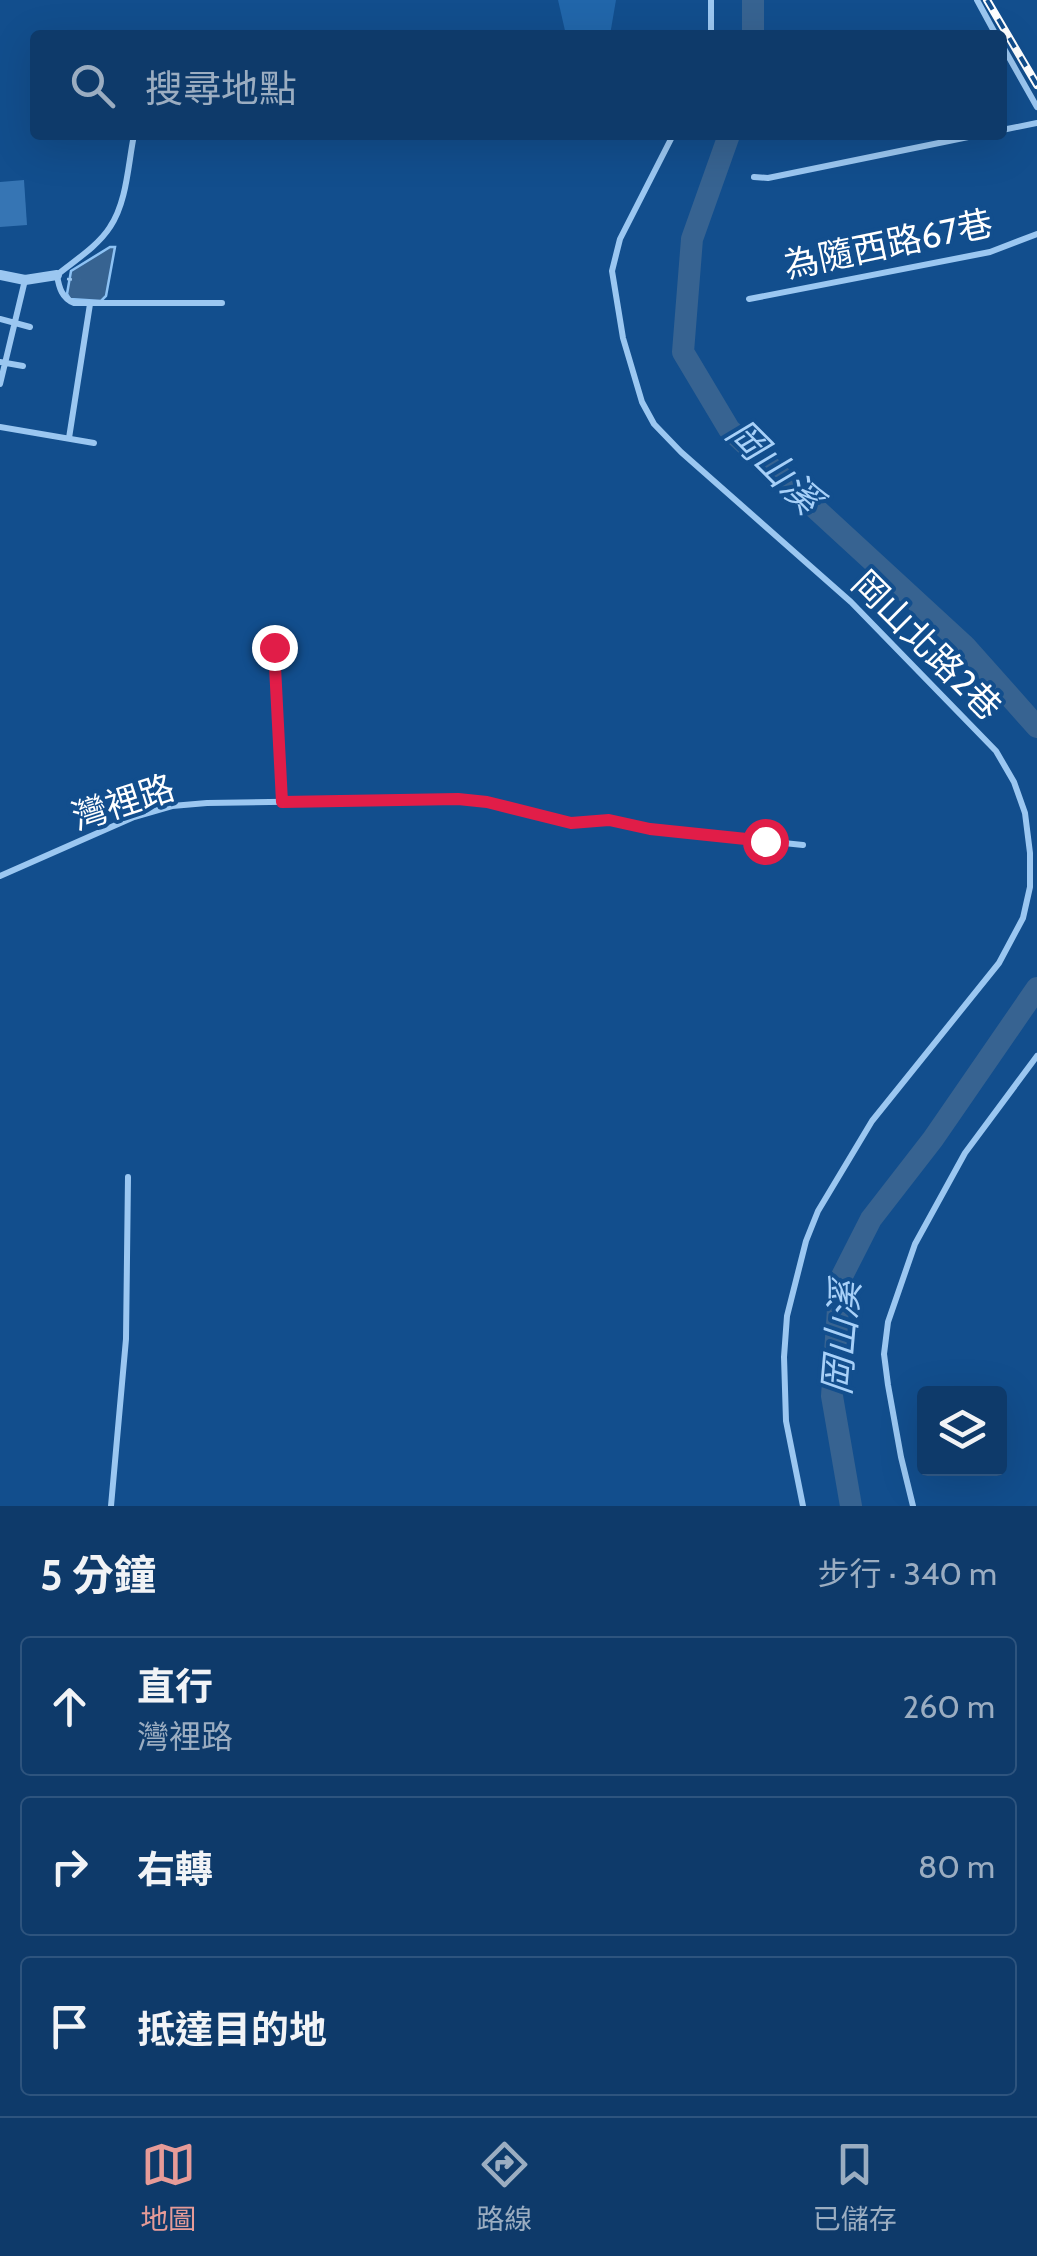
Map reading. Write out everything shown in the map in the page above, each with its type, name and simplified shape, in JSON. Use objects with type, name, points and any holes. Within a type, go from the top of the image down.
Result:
[{"type":"street","points":[[0,275],[25,280],[61,277]]},
{"type":"lane","points":[[711,0],[711,30]]},
{"type":"lane","points":[[977,0],[993,30]]},
{"type":"lane","points":[[1007,54],[1037,107]]},
{"type":"lane","points":[[1007,129],[1037,123]]},
{"type":"lane","points":[[133,140],[120,208],[112,225],[61,277],[60,288],[67,300],[74,303],[222,303]]},
{"type":"lane","name":"岡山北路2巷","points":[[670,140],[620,240],[612,271],[623,338],[642,402],[654,424],[681,452],[852,602],[996,750],[1025,813],[1030,853],[1030,887],[1024,918],[999,963],[872,1121],[818,1211],[806,1241],[787,1316],[784,1357],[786,1421],[803,1506]]},
{"type":"lane","points":[[754,176],[768,178],[954,140]]},
{"type":"lane","name":"為隨西路67巷","points":[[748,299],[990,252],[1037,234]]},
{"type":"lane","points":[[0,384],[2,362],[25,280]]},
{"type":"lane","points":[[69,438],[90,304]]},
{"type":"lane","points":[[0,318],[30,327]]},
{"type":"lane","points":[[2,362],[23,366]]},
{"type":"lane","points":[[0,426],[94,443]]},
{"type":"lane","points":[[274,647],[282,802]]},
{"type":"lane","name":"灣裡路","points":[[0,876],[134,817],[172,806],[208,803],[472,800],[512,806],[571,823],[609,820],[650,829],[803,846]]},
{"type":"lane","points":[[912,1506],[888,1385],[884,1354],[888,1322],[915,1244],[965,1154],[1037,1056]]},
{"type":"lane","points":[[111,1506],[126,1339],[128,1177]]},
{"type":"path","points":[[61,277],[80,280]]},
{"type":"shaded area","points":[[558,0],[616,0],[611,30],[565,30]]},
{"type":"shaded area","points":[[115,247],[106,296],[101,301],[70,299],[67,294],[71,271]]},
{"type":"building","points":[[24,180],[27,225],[0,227],[0,182]]},
{"type":"waterway","name":"岡山溪","points":[[753,0],[753,30]]},
{"type":"waterway","name":"岡山溪","points":[[727,140],[692,239],[683,352],[729,429],[965,646],[1037,727]]},
{"type":"waterway","name":"岡山溪","points":[[851,1506],[832,1396],[840,1280],[871,1219],[933,1139],[1037,988]]},
{"type":"railway","points":[[987,0],[1005,30]]},
{"type":"railway","points":[[1007,34],[1037,85]]},
{"type":"route","points":[[274,647],[282,802],[458,799],[512,806],[571,823],[609,820],[650,829],[765,841]]}]
